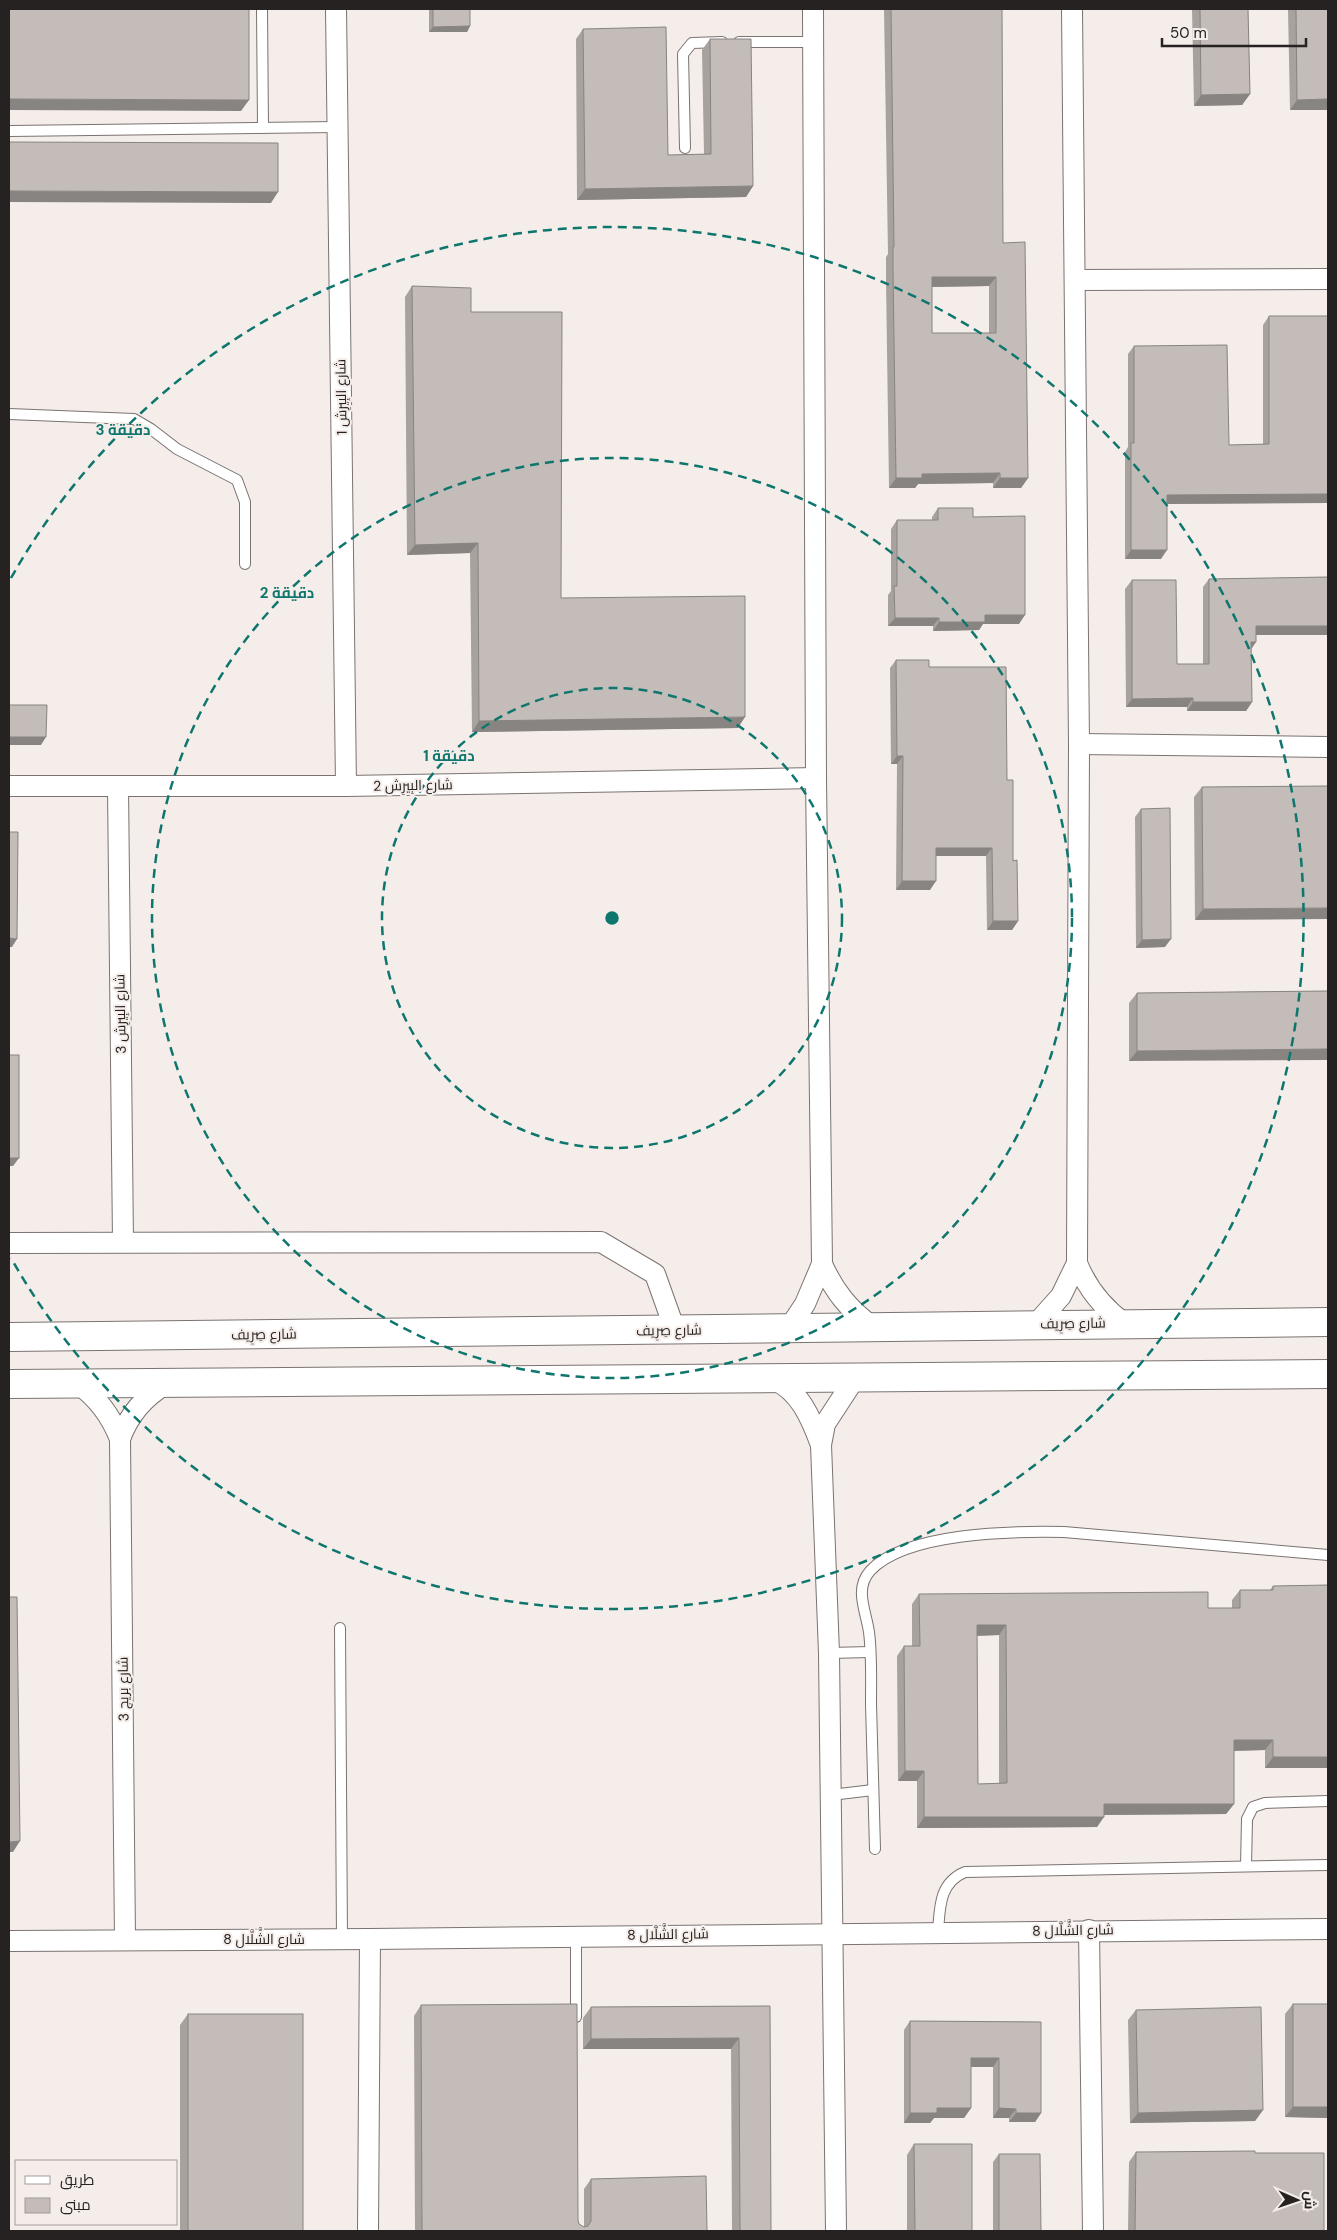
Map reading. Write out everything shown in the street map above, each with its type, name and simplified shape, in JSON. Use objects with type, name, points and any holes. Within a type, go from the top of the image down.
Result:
[{"type":"main road","name":"شارع صِرِيف","points":[[9,1337],[1328,1322]]},
{"type":"main road","points":[[9,1384],[1328,1374]]},
{"type":"street","name":"شارع البِيرِش 1","points":[[336,9],[346,786]]},
{"type":"street","points":[[789,1328],[805,1304],[822,1264],[816,778],[813,9]]},
{"type":"street","points":[[1036,1324],[1061,1296],[1077,1262],[1078,744],[1072,9]]},
{"type":"street","points":[[1075,280],[1328,280]]},
{"type":"street","points":[[1078,744],[1328,747]]},
{"type":"street","name":"شارع البِيرِش 2","points":[[9,786],[346,786],[816,778]]},
{"type":"street","name":"شارع البِيرِش 3","points":[[118,787],[123,1241]]},
{"type":"street","points":[[9,1243],[123,1241],[601,1242],[655,1274],[675,1330]]},
{"type":"street","points":[[1077,1262],[1096,1296],[1124,1323]]},
{"type":"street","points":[[822,1264],[842,1300],[873,1327]]},
{"type":"street","points":[[836,2231],[829,1653],[821,1445],[824,1424],[856,1378]]},
{"type":"street","points":[[773,1379],[786,1385],[800,1400],[812,1422],[821,1445]]},
{"type":"street","name":"شارع بريج 3","points":[[78,1384],[89,1392],[103,1408],[115,1426],[120,1439],[125,1939]]},
{"type":"street","name":"شارع بريج 3","points":[[120,1439],[130,1416],[146,1398],[166,1384]]},
{"type":"street","name":"شارع الشَّلَّال 8","points":[[9,1941],[370,1939],[576,1935],[1328,1928]]},
{"type":"street","points":[[1089,1930],[1093,2231]]},
{"type":"street","points":[[368,2231],[370,1939]]},
{"type":"lane","points":[[262,9],[263,128]]},
{"type":"lane","points":[[685,148],[683,54],[692,43],[813,42]]},
{"type":"lane","points":[[9,132],[337,127]]},
{"type":"lane","points":[[9,414],[134,419],[151,429],[176,449],[237,480],[245,502],[245,564]]},
{"type":"lane","points":[[875,1849],[870,1652],[867,1623],[861,1597],[865,1578],[877,1565],[899,1552],[939,1541],[1006,1532],[1064,1532],[1328,1555]]},
{"type":"lane","points":[[340,1628],[342,1939]]},
{"type":"lane","points":[[829,1653],[870,1652]]},
{"type":"lane","points":[[831,1795],[873,1790]]},
{"type":"lane","points":[[1246,1866],[1247,1819],[1252,1807],[1265,1803],[1328,1801]]},
{"type":"lane","points":[[938,1931],[944,1889],[957,1876],[965,1872],[1328,1864]]},
{"type":"lane","points":[[576,1935],[576,2028]]},
{"type":"building","points":[[9,9],[249,9],[249,100],[9,99]]},
{"type":"building","points":[[433,9],[470,9],[470,26],[433,27]]},
{"type":"building","points":[[891,9],[1002,9],[1003,243],[1025,242],[1028,478],[1000,478],[1000,473],[922,474],[922,478],[896,478]],"holes":[[[932,277],[996,277],[996,333],[932,333]]]},
{"type":"building","points":[[1200,9],[1248,9],[1250,94],[1201,95]]},
{"type":"building","points":[[1296,9],[1328,9],[1328,99],[1297,100]]},
{"type":"building","points":[[666,27],[668,155],[711,154],[710,39],[751,39],[753,186],[585,189],[583,29]]},
{"type":"building","points":[[9,142],[278,143],[278,192],[9,191]]},
{"type":"building","points":[[412,286],[471,288],[471,312],[562,312],[561,598],[745,596],[745,717],[479,721],[478,543],[415,545]]},
{"type":"building","points":[[1269,316],[1328,316],[1328,494],[1167,495],[1167,550],[1131,550],[1131,443],[1134,443],[1134,346],[1227,345],[1229,445],[1269,444]]},
{"type":"building","points":[[938,508],[973,508],[973,517],[1025,516],[1025,615],[985,615],[985,622],[939,622],[939,618],[895,618],[894,586],[897,586],[897,520],[938,520]]},
{"type":"building","points":[[1328,577],[1328,626],[1256,626],[1256,642],[1251,642],[1252,702],[1193,702],[1193,698],[1132,699],[1132,580],[1176,580],[1177,664],[1209,664],[1209,579]]},
{"type":"building","points":[[896,660],[929,660],[929,667],[1006,667],[1007,780],[1013,780],[1013,861],[1017,860],[1018,921],[993,921],[992,848],[936,848],[936,881],[902,881],[903,756],[897,756]]},
{"type":"building","points":[[9,705],[47,705],[46,737],[9,737]]},
{"type":"building","points":[[1328,786],[1328,908],[1203,909],[1202,787]]},
{"type":"building","points":[[1170,808],[1171,939],[1142,940],[1141,809]]},
{"type":"building","points":[[9,832],[18,832],[17,939],[9,938]]},
{"type":"building","points":[[1328,991],[1328,1049],[1137,1051],[1137,993]]},
{"type":"building","points":[[9,1055],[19,1055],[19,1158],[9,1158]]},
{"type":"building","points":[[1328,1585],[1328,1757],[1273,1757],[1273,1740],[1234,1740],[1234,1804],[1104,1804],[1104,1817],[924,1817],[924,1771],[905,1771],[904,1646],[920,1646],[919,1594],[1208,1592],[1208,1608],[1240,1608],[1240,1590],[1273,1590],[1273,1586]],"holes":[[[977,1625],[1006,1625],[1007,1783],[978,1784]]]},
{"type":"building","points":[[9,1597],[17,1597],[20,1841],[9,1842]]},
{"type":"building","points":[[577,2004],[579,2224],[584,2227],[588,2226],[591,2221],[591,2179],[706,2176],[707,2231],[422,2231],[421,2005]]},
{"type":"building","points":[[1293,2004],[1328,2004],[1328,2107],[1293,2107]]},
{"type":"building","points":[[770,2006],[771,2231],[740,2231],[739,2038],[591,2039],[591,2007]]},
{"type":"building","points":[[1261,2007],[1263,2110],[1138,2113],[1136,2010]]},
{"type":"building","points":[[188,2014],[303,2014],[303,2231],[188,2231]]},
{"type":"building","points":[[910,2021],[1041,2022],[1041,2113],[1016,2113],[1016,2109],[999,2108],[999,2058],[971,2058],[971,2108],[937,2108],[937,2113],[910,2113]]},
{"type":"building","points":[[914,2144],[972,2144],[972,2231],[915,2231]]},
{"type":"building","points":[[1255,2151],[1255,2153],[1324,2153],[1324,2231],[1135,2231],[1136,2152]]},
{"type":"building","points":[[999,2154],[1040,2154],[1041,2231],[999,2231]]}]
